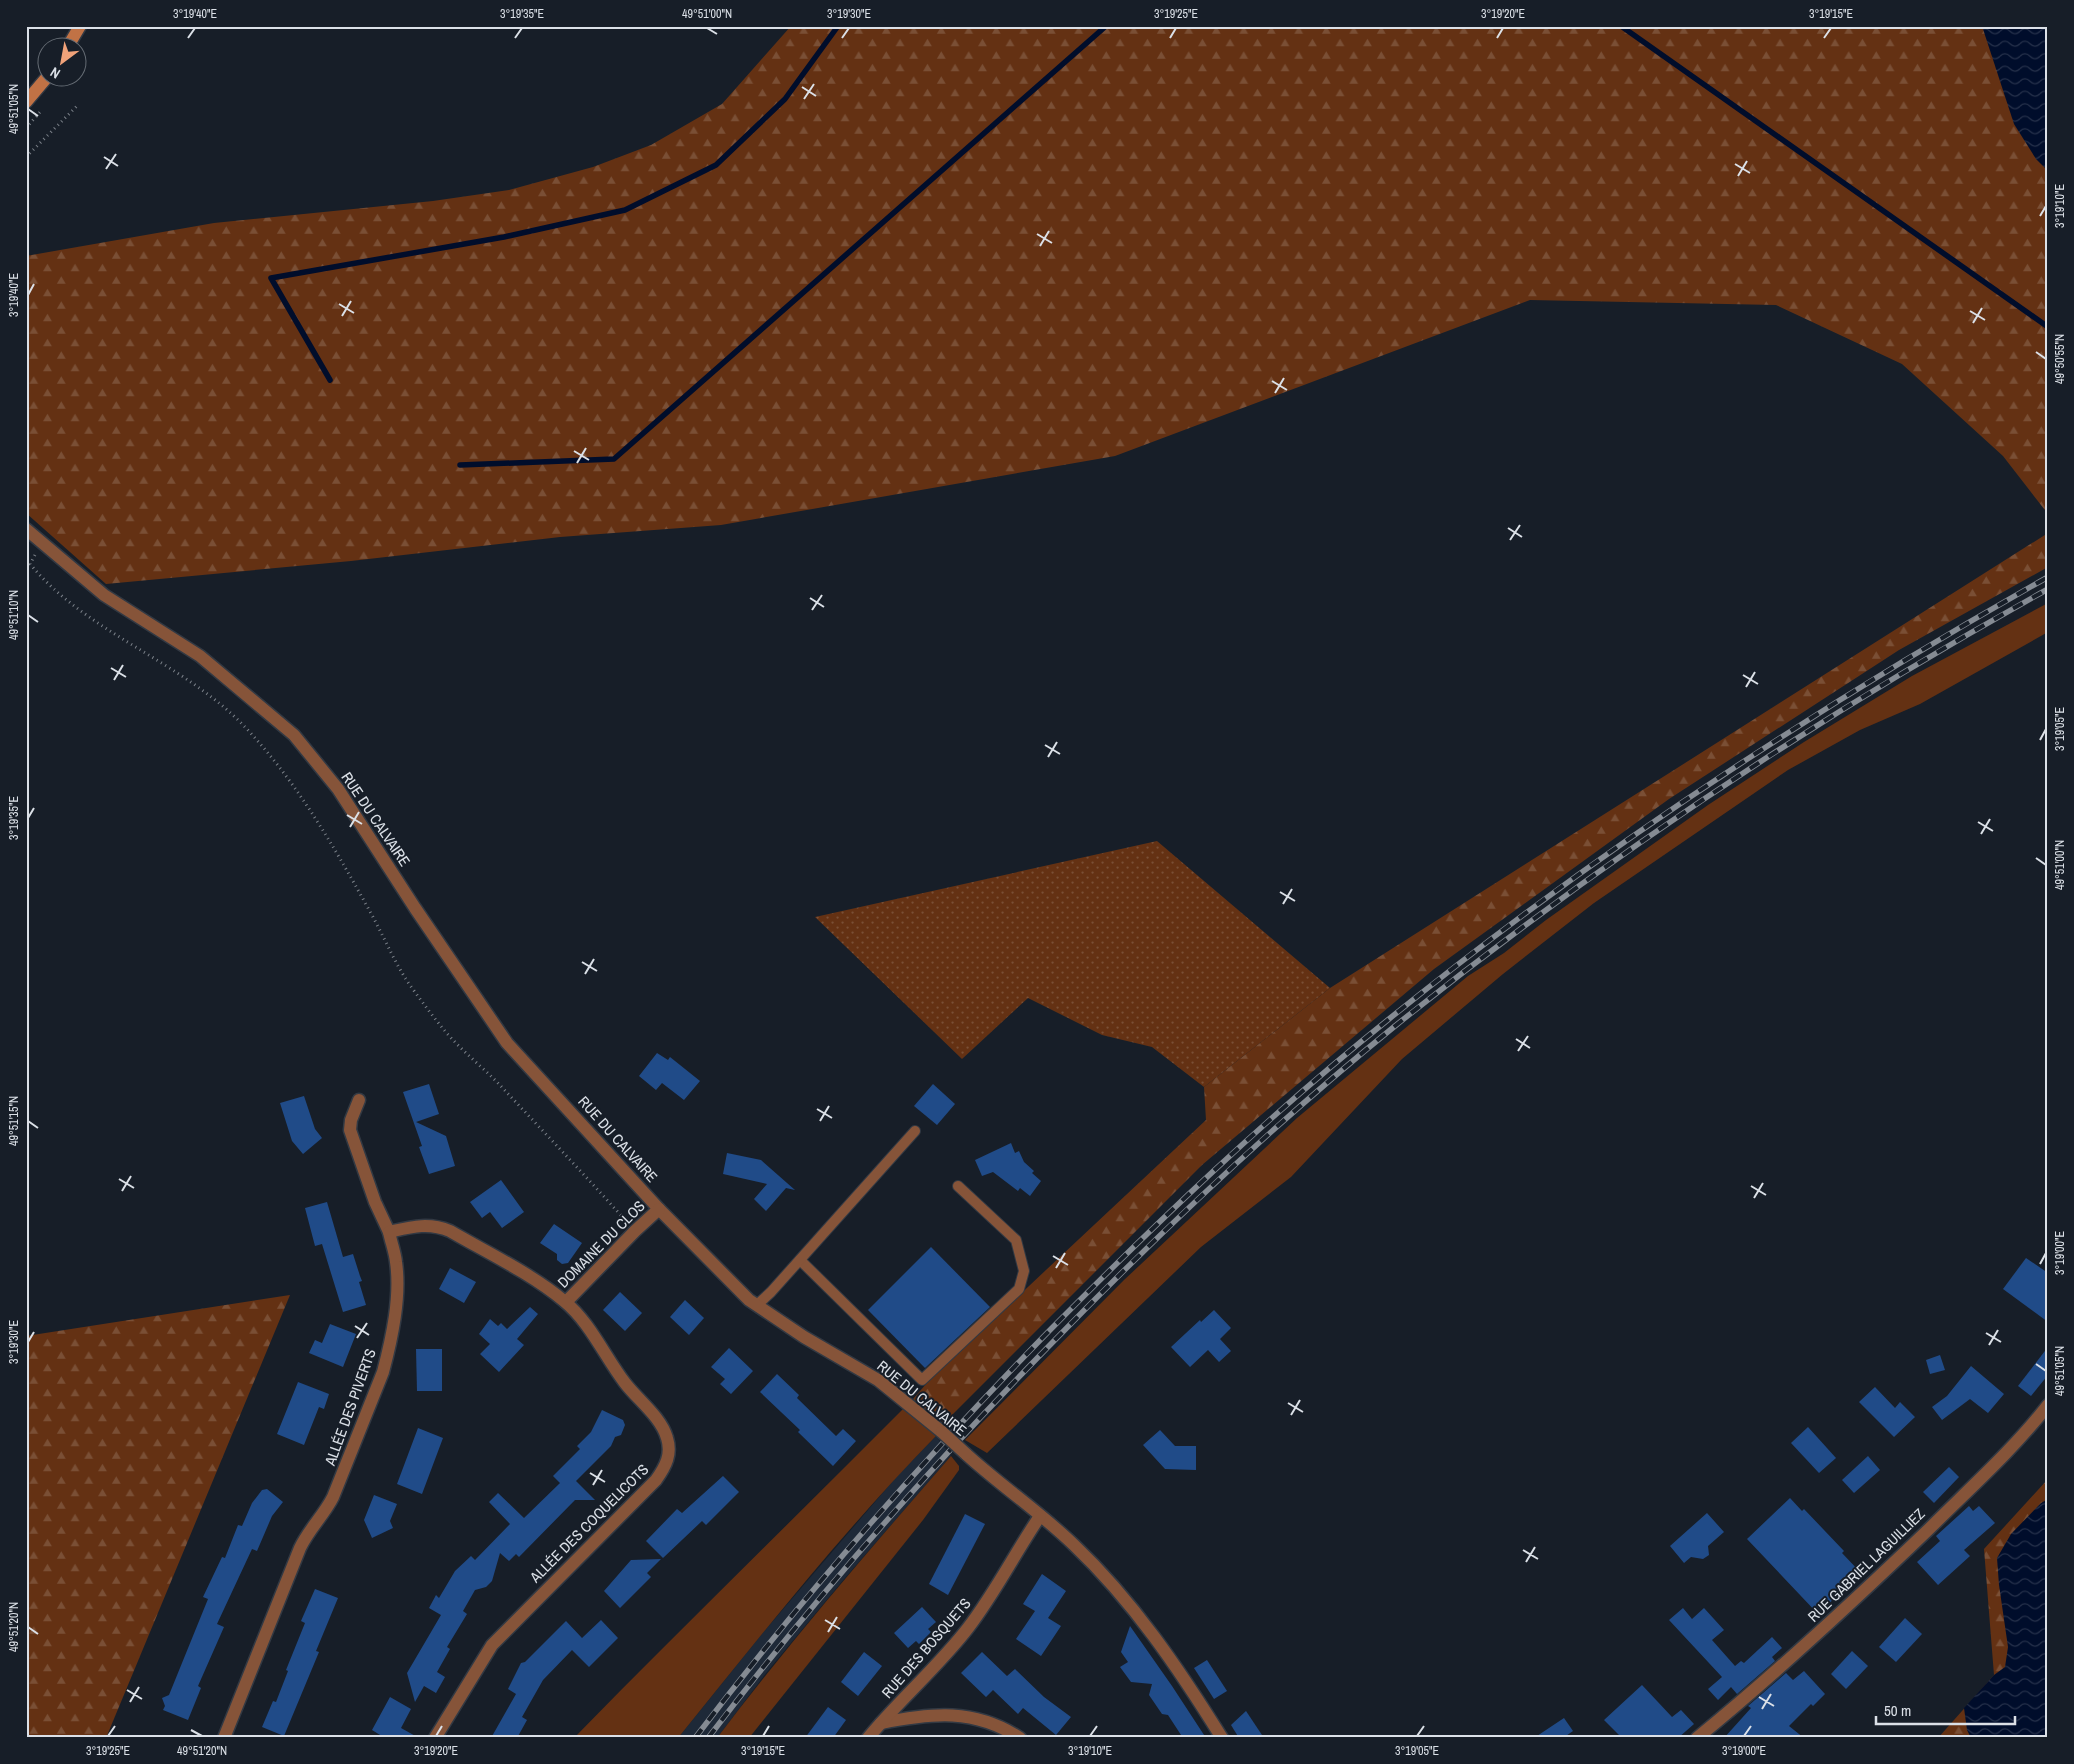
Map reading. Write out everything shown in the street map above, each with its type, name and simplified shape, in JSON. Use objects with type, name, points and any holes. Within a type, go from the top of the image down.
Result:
[{"type":"main road","points":[[73,38],[80,26]]},
{"type":"main road","points":[[26,102],[38,88]]},
{"type":"street","name":"RUE DU CALVAIRE","points":[[26,529],[104,596],[200,656],[294,735],[338,788],[415,908],[507,1043],[659,1209],[749,1300],[804,1337],[878,1380],[1073,1544],[1122,1596],[1186,1681],[1222,1738]]},
{"type":"street","name":"ALLÉE DES PIVERTS","points":[[224,1738],[300,1548],[305,1538],[325,1513],[333,1497],[383,1372],[388,1352],[397,1297],[396,1262],[389,1232],[375,1202],[350,1130],[352,1115],[360,1100]]},
{"type":"street","name":"DOMAINE DU CLOS","points":[[566,1302],[659,1209]]},
{"type":"street","points":[[389,1232],[420,1225],[438,1226],[537,1282],[566,1302]]},
{"type":"street","name":"ALLÉE DES COQUELICOTS","points":[[435,1738],[492,1645],[651,1485],[664,1469],[668,1458],[670,1448],[667,1436],[616,1371],[579,1316],[566,1302]]},
{"type":"street","name":"RUE GABRIEL LAGUILLIEZ","points":[[1697,1738],[1756,1690],[1852,1604],[2032,1426],[2048,1406]]},
{"type":"street","name":"RUE DES BOSQUETS","points":[[868,1738],[968,1629],[1000,1582],[1017,1549],[1040,1516]]},
{"type":"street","name":"RUE DES BOSQUETS","points":[[881,1723],[925,1715],[962,1716],[996,1724],[1020,1738]]},
{"type":"lane","points":[[757,1305],[800,1260],[914,1131]]},
{"type":"lane","points":[[800,1260],[922,1380],[1019,1289],[1024,1270],[1016,1240],[958,1186]]},
{"type":"path","points":[[26,157],[79,104]]},
{"type":"path","points":[[42,543],[30,564],[40,576],[92,620],[151,655],[219,702],[268,753],[294,787],[336,850],[378,925],[395,961],[416,994],[446,1032],[501,1086],[635,1231]]},
{"type":"shaded area","points":[[936,1436],[951,1456],[845,1578],[766,1673],[717,1738],[678,1738],[761,1635],[898,1475]]},
{"type":"green space","points":[[791,26],[2048,26],[2048,514],[2003,456],[1902,364],[1776,305],[1530,300],[1115,456],[721,525],[560,537],[351,561],[106,584],[26,513],[26,256],[214,223],[433,201],[509,190],[593,167],[651,145],[722,104]]},
{"type":"green space","points":[[2048,533],[2048,567],[1899,650],[1669,799],[1434,969],[1202,1165],[944,1423],[913,1399],[934,1375],[1206,1120],[1204,1087],[1330,988]]},
{"type":"green space","points":[[2048,603],[2048,632],[1920,704],[1860,730],[1788,770],[1594,903],[1503,974],[1402,1059],[1291,1177],[1201,1247],[987,1453],[965,1440],[1124,1280],[1297,1118],[1468,976],[1504,953],[1546,920],[1708,805],[1804,742],[1912,676]]},
{"type":"green space","points":[[1157,841],[1330,988],[1204,1087],[1152,1047],[1102,1035],[1028,998],[962,1059],[815,917]]},
{"type":"green space","points":[[290,1295],[106,1738],[26,1738],[26,1336]]},
{"type":"green space","points":[[906,1406],[936,1436],[836,1546],[678,1738],[574,1738],[656,1654]]},
{"type":"green space","points":[[951,1456],[959,1466],[959,1470],[923,1520],[749,1738],[717,1738],[802,1630]]},
{"type":"green space","points":[[2048,1479],[2048,1738],[1938,1738],[1994,1675],[1984,1549]]},
{"type":"water","points":[[1982,26],[2048,26],[2048,171],[2036,159],[2014,124]]},
{"type":"water","points":[[2048,1499],[2048,1738],[1971,1738],[1967,1730],[1964,1708],[1994,1675],[2005,1667],[2008,1647],[1997,1558],[2011,1534],[2041,1503]]},
{"type":"building","points":[[657,1053],[668,1060],[670,1057],[700,1081],[684,1100],[662,1083],[656,1090],[639,1076]]},
{"type":"building","points":[[429,1084],[439,1114],[416,1122],[446,1136],[455,1166],[429,1174],[419,1147],[422,1146],[403,1092]]},
{"type":"building","points":[[933,1084],[955,1104],[937,1125],[914,1106]]},
{"type":"building","points":[[304,1096],[315,1129],[322,1138],[303,1154],[292,1141],[280,1103]]},
{"type":"building","points":[[1011,1143],[1015,1153],[1019,1151],[1024,1162],[1034,1171],[1032,1173],[1041,1181],[1030,1196],[1020,1188],[1018,1191],[993,1172],[982,1176],[975,1160]]},
{"type":"building","points":[[727,1153],[761,1160],[795,1190],[786,1188],[766,1211],[754,1199],[767,1184],[723,1174]]},
{"type":"building","points":[[501,1180],[524,1212],[502,1228],[490,1212],[482,1218],[470,1202]]},
{"type":"building","points":[[327,1202],[343,1257],[353,1254],[362,1281],[359,1282],[366,1305],[343,1312],[322,1244],[315,1246],[305,1208]]},
{"type":"building","points":[[554,1224],[582,1243],[568,1263],[562,1264],[557,1260],[557,1254],[540,1243]]},
{"type":"building","points":[[931,1247],[990,1307],[925,1368],[868,1310]]},
{"type":"building","points":[[2026,1258],[2048,1273],[2048,1322],[2003,1289]]},
{"type":"building","points":[[450,1268],[476,1282],[464,1303],[439,1289]]},
{"type":"building","points":[[620,1292],[642,1313],[625,1331],[603,1310]]},
{"type":"building","points":[[685,1300],[704,1318],[689,1335],[670,1317]]},
{"type":"building","points":[[530,1307],[538,1314],[517,1339],[524,1345],[499,1372],[480,1354],[490,1344],[479,1334],[490,1319],[498,1326],[501,1323],[507,1329]]},
{"type":"building","points":[[1214,1310],[1231,1328],[1220,1339],[1231,1351],[1219,1362],[1208,1350],[1190,1367],[1171,1347],[1200,1320],[1201,1322]]},
{"type":"building","points":[[330,1324],[356,1334],[343,1367],[309,1353],[315,1340],[322,1343]]},
{"type":"building","points":[[2048,1347],[2048,1375],[2031,1396],[2018,1386]]},
{"type":"building","points":[[729,1348],[753,1371],[731,1394],[720,1384],[725,1379],[711,1367]]},
{"type":"building","points":[[416,1349],[442,1349],[442,1391],[417,1391]]},
{"type":"building","points":[[1940,1355],[1945,1370],[1930,1374],[1926,1360]]},
{"type":"building","points":[[1971,1366],[2004,1394],[1988,1413],[1970,1399],[1942,1420],[1932,1407],[1947,1396]]},
{"type":"building","points":[[777,1374],[799,1395],[797,1398],[836,1436],[843,1429],[856,1441],[833,1466],[798,1432],[800,1430],[760,1392]]},
{"type":"building","points":[[298,1382],[329,1394],[324,1409],[319,1407],[304,1445],[277,1434]]},
{"type":"building","points":[[1875,1387],[1895,1408],[1900,1402],[1915,1417],[1894,1437],[1859,1402]]},
{"type":"building","points":[[602,1410],[623,1420],[625,1425],[621,1435],[615,1437],[611,1446],[576,1481],[595,1500],[575,1500],[519,1557],[516,1554],[509,1561],[500,1553],[492,1581],[486,1587],[475,1590],[463,1611],[467,1614],[447,1647],[450,1649],[437,1672],[445,1677],[436,1693],[424,1686],[415,1702],[407,1673],[441,1615],[429,1608],[436,1595],[439,1598],[455,1571],[471,1556],[475,1560],[510,1524],[489,1502],[498,1493],[524,1518],[560,1483],[553,1476],[580,1449],[577,1446],[591,1432]]},
{"type":"building","points":[[1808,1427],[1836,1458],[1819,1473],[1791,1443]]},
{"type":"building","points":[[418,1428],[443,1438],[422,1494],[397,1484]]},
{"type":"building","points":[[1160,1430],[1175,1446],[1196,1446],[1196,1470],[1165,1469],[1143,1445]]},
{"type":"building","points":[[1868,1456],[1880,1470],[1854,1493],[1842,1480]]},
{"type":"building","points":[[1949,1467],[1959,1477],[1934,1503],[1923,1492]]},
{"type":"building","points":[[723,1476],[739,1492],[706,1525],[702,1521],[663,1558],[646,1541],[677,1509],[682,1513]]},
{"type":"building","points":[[267,1489],[283,1502],[272,1516],[257,1551],[252,1549],[217,1624],[224,1627],[198,1686],[201,1688],[188,1720],[163,1710],[165,1706],[162,1698],[169,1695],[208,1599],[203,1597],[222,1557],[225,1558],[238,1525],[242,1526],[252,1503],[262,1490]]},
{"type":"building","points":[[374,1495],[397,1504],[390,1521],[393,1528],[372,1538],[364,1520]]},
{"type":"building","points":[[1790,1498],[1802,1511],[1804,1509],[1844,1551],[1842,1553],[1861,1573],[1818,1614],[1747,1539]]},
{"type":"building","points":[[1969,1506],[1973,1511],[1979,1506],[1995,1523],[1964,1550],[1970,1556],[1938,1585],[1917,1562],[1940,1541],[1936,1536]]},
{"type":"building","points":[[1707,1513],[1724,1532],[1708,1546],[1709,1555],[1703,1559],[1691,1557],[1684,1563],[1670,1546]]},
{"type":"building","points":[[965,1514],[985,1524],[948,1595],[929,1584]]},
{"type":"building","points":[[661,1559],[647,1573],[651,1577],[620,1608],[604,1591],[631,1560]]},
{"type":"building","points":[[1042,1574],[1066,1591],[1048,1618],[1061,1626],[1041,1656],[1016,1639],[1035,1611],[1023,1604]]},
{"type":"building","points":[[315,1589],[338,1598],[316,1651],[319,1652],[284,1736],[262,1727],[273,1701],[276,1702],[288,1671],[286,1670],[305,1623],[301,1621]]},
{"type":"building","points":[[922,1607],[936,1622],[928,1629],[931,1632],[919,1644],[916,1641],[908,1648],[894,1633]]},
{"type":"building","points":[[1683,1608],[1692,1619],[1704,1608],[1724,1630],[1712,1640],[1735,1666],[1741,1661],[1744,1663],[1772,1637],[1782,1648],[1772,1657],[1775,1661],[1737,1694],[1731,1687],[1718,1700],[1708,1689],[1722,1677],[1669,1620]]},
{"type":"building","points":[[1905,1618],[1922,1634],[1896,1662],[1879,1647]]},
{"type":"building","points":[[601,1620],[618,1638],[589,1667],[572,1650],[543,1680],[522,1717],[527,1720],[517,1738],[491,1738],[516,1694],[508,1689],[521,1663],[525,1662],[566,1621],[582,1638]]},
{"type":"building","points":[[1130,1626],[1206,1738],[1183,1738],[1168,1715],[1162,1714],[1149,1695],[1152,1684],[1131,1682],[1120,1667],[1128,1662],[1121,1652]]},
{"type":"building","points":[[1852,1651],[1868,1666],[1846,1689],[1831,1674]]},
{"type":"building","points":[[864,1652],[882,1666],[858,1696],[841,1682]]},
{"type":"building","points":[[982,1652],[1007,1676],[1015,1669],[1044,1697],[1071,1717],[1056,1735],[1023,1708],[1018,1714],[993,1690],[986,1697],[961,1673]]},
{"type":"building","points":[[1207,1660],[1227,1691],[1214,1699],[1194,1668]]},
{"type":"building","points":[[1804,1671],[1825,1694],[1813,1706],[1811,1704],[1789,1726],[1804,1738],[1724,1738],[1751,1708],[1748,1706],[1786,1673],[1793,1680]]},
{"type":"building","points":[[1642,1685],[1672,1717],[1681,1710],[1694,1724],[1678,1738],[1622,1738],[1604,1720]]},
{"type":"building","points":[[390,1697],[411,1709],[401,1728],[419,1738],[385,1738],[372,1730]]},
{"type":"building","points":[[828,1707],[846,1720],[833,1738],[805,1738]]},
{"type":"building","points":[[1246,1711],[1264,1738],[1239,1738],[1231,1725]]},
{"type":"building","points":[[1564,1718],[1573,1731],[1563,1738],[1534,1738]]},
{"type":"waterway","points":[[330,380],[271,278],[504,237],[625,210],[716,165],[785,99],[838,26]]},
{"type":"waterway","points":[[460,465],[614,459],[1106,26]]},
{"type":"waterway","points":[[1621,26],[2048,327]]},
{"type":"railway","points":[[695,1738],[736,1684],[866,1528],[1003,1379],[1132,1249],[1215,1170],[1344,1055],[1467,957],[1546,898],[1709,784],[1877,677],[2048,577]]},
{"type":"railway","points":[[708,1738],[788,1636],[872,1537],[1003,1394],[1089,1305],[1174,1222],[1305,1102],[1395,1026],[1472,965],[1631,849],[1712,794],[1878,688],[2048,589]]}]
